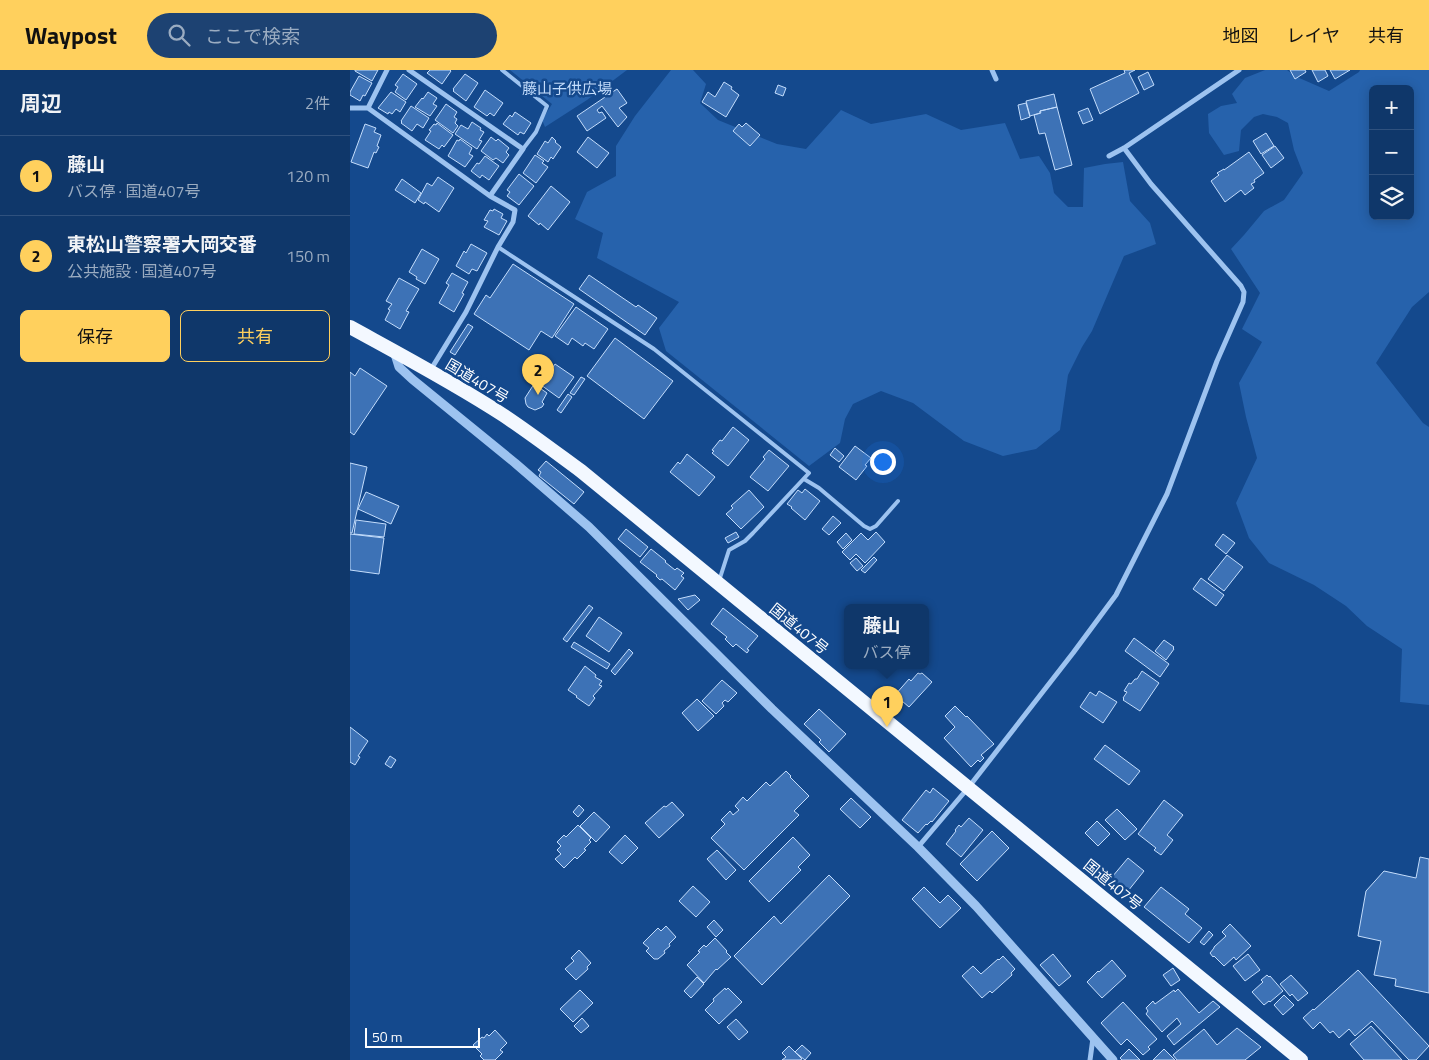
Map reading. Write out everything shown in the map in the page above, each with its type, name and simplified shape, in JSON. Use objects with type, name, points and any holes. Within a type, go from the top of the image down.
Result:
[{"type":"highway","name":"国道407号","points":[[350,327],[430,371],[501,414],[539,439],[581,471],[1302,1060]]},
{"type":"street","points":[[368,108],[387,70]]},
{"type":"street","points":[[409,70],[523,149],[490,196]]},
{"type":"street","points":[[992,70],[996,79]]},
{"type":"street","points":[[1109,156],[1124,148],[1239,70]]},
{"type":"street","points":[[350,108],[368,108],[490,196],[515,210],[513,222],[466,312],[430,371]]},
{"type":"street","points":[[918,847],[968,788],[1116,595],[1167,494],[1217,361],[1243,302],[1244,292],[1241,286],[1151,184],[1124,148]]},
{"type":"street","points":[[394,351],[396,361],[405,373],[515,463],[589,527],[772,709],[918,847],[976,906],[1114,1060]]},
{"type":"street","points":[[1090,1060],[1093,1038]]},
{"type":"lane","points":[[502,70],[547,106],[536,132],[523,149]]},
{"type":"lane","points":[[498,248],[615,323],[670,361],[809,473],[745,541],[729,550],[719,584]]},
{"type":"lane","points":[[804,479],[819,488],[870,529],[876,526],[898,502]]},
{"type":"green space","name":"藤山子供広場","points":[[510,70],[627,70],[587,100],[545,127],[542,120],[552,104]]},
{"type":"green space","points":[[671,70],[693,70],[706,84],[700,103],[718,120],[777,144],[806,149],[841,110],[871,124],[926,114],[961,130],[1005,123],[1020,159],[1039,156],[1050,173],[1054,193],[1068,207],[1083,207],[1084,168],[1123,162],[1130,201],[1150,223],[1156,244],[1124,256],[1092,331],[1068,375],[1060,430],[1036,449],[1003,456],[964,441],[913,403],[881,391],[853,404],[845,419],[840,443],[809,466],[666,351],[659,328],[679,302],[597,258],[603,233],[575,219],[587,192],[616,176],[616,146],[635,116]]},
{"type":"green space","points":[[1265,70],[1287,70],[1297,77],[1329,91],[1360,70],[1429,70],[1429,292],[1412,307],[1376,363],[1423,423],[1429,427],[1429,705],[1400,702],[1402,649],[1367,626],[1346,606],[1314,585],[1269,563],[1249,538],[1236,503],[1257,458],[1239,383],[1262,342],[1242,329],[1260,293],[1231,249],[1264,211],[1284,200],[1303,173],[1294,150],[1288,123],[1277,117],[1263,114],[1254,117],[1241,130],[1239,151],[1224,155],[1209,133],[1208,114],[1221,106],[1237,103],[1232,94],[1245,78]]},
{"type":"building","points":[[355,70],[378,70],[372,81]]},
{"type":"building","points":[[430,70],[451,71],[442,84],[427,73]]},
{"type":"building","points":[[1124,70],[1135,70],[1129,73],[1139,93],[1100,114],[1090,89],[1125,73]]},
{"type":"building","points":[[1290,70],[1305,70],[1306,72],[1295,79]]},
{"type":"building","points":[[1312,70],[1325,70],[1328,76],[1318,82]]},
{"type":"building","points":[[1330,70],[1350,70],[1335,79]]},
{"type":"building","points":[[1148,72],[1154,85],[1144,90],[1138,77]]},
{"type":"building","points":[[403,74],[417,84],[406,100],[395,92],[398,87],[395,85]]},
{"type":"building","points":[[465,74],[478,83],[466,101],[453,91]]},
{"type":"building","points":[[359,76],[372,83],[360,101],[350,95]]},
{"type":"building","points":[[724,82],[739,95],[726,117],[702,102],[708,92],[715,97]]},
{"type":"building","points":[[778,85],[786,88],[783,96],[775,93]]},
{"type":"building","points":[[617,89],[627,103],[619,108],[627,117],[618,127],[602,106],[597,110],[599,113],[602,112],[606,118],[587,131],[577,116]]},
{"type":"building","points":[[485,90],[503,103],[494,116],[490,113],[487,116],[474,107]]},
{"type":"building","points":[[391,92],[406,102],[400,112],[396,109],[392,114],[389,112],[388,114],[378,108]]},
{"type":"building","points":[[428,92],[437,98],[433,104],[437,106],[430,116],[415,107]]},
{"type":"building","points":[[1054,94],[1057,107],[1040,111],[1040,113],[1030,116],[1026,101]]},
{"type":"building","points":[[1026,103],[1030,117],[1021,120],[1018,105]]},
{"type":"building","points":[[446,104],[457,112],[454,117],[457,119],[455,123],[458,126],[453,133],[435,120]]},
{"type":"building","points":[[411,106],[429,118],[423,128],[417,124],[412,131],[401,123]]},
{"type":"building","points":[[1057,107],[1072,165],[1055,170],[1045,133],[1039,134],[1034,115],[1041,113],[1040,111]]},
{"type":"building","points":[[1088,108],[1093,120],[1083,124],[1078,112]]},
{"type":"building","points":[[515,112],[531,123],[524,134],[520,132],[518,135],[503,124]]},
{"type":"building","points":[[472,122],[484,132],[479,140],[482,141],[477,149],[455,134],[461,125],[468,129]]},
{"type":"building","points":[[437,123],[453,135],[444,147],[442,145],[439,149],[425,140],[431,131],[429,130]]},
{"type":"building","points":[[746,123],[760,135],[750,146],[733,131],[739,124],[742,127]]},
{"type":"building","points":[[365,124],[376,128],[374,132],[381,135],[377,146],[379,147],[376,153],[374,152],[368,168],[351,162]]},
{"type":"building","points":[[1266,133],[1274,146],[1261,154],[1253,141]]},
{"type":"building","points":[[491,137],[496,141],[498,139],[509,148],[506,152],[509,155],[503,163],[496,158],[493,160],[481,151]]},
{"type":"building","points":[[552,137],[561,147],[553,159],[551,157],[548,162],[537,154],[545,141],[548,143]]},
{"type":"building","points":[[588,137],[609,153],[597,168],[577,152]]},
{"type":"building","points":[[460,139],[472,148],[469,154],[473,156],[465,167],[448,156],[457,140],[459,141]]},
{"type":"building","points":[[1275,146],[1284,158],[1271,168],[1262,155]]},
{"type":"building","points":[[1249,152],[1264,173],[1254,180],[1255,182],[1251,184],[1254,188],[1245,195],[1241,190],[1225,202],[1211,181],[1219,175],[1217,173]]},
{"type":"building","points":[[535,155],[544,161],[542,163],[548,167],[536,183],[523,173]]},
{"type":"building","points":[[485,156],[499,166],[489,180],[482,175],[480,178],[471,171]]},
{"type":"building","points":[[519,174],[534,186],[519,205],[507,196],[510,192],[507,190]]},
{"type":"building","points":[[438,177],[454,188],[439,212],[425,202],[424,204],[418,200],[427,183],[432,186]]},
{"type":"building","points":[[402,179],[421,193],[415,203],[395,190]]},
{"type":"building","points":[[551,186],[570,202],[548,230],[528,216]]},
{"type":"building","points":[[494,209],[503,214],[501,218],[507,221],[499,235],[484,227],[488,221],[484,220],[490,210],[493,211]]},
{"type":"building","points":[[471,244],[487,253],[477,271],[472,269],[469,274],[456,266],[464,251],[466,253]]},
{"type":"building","points":[[422,249],[439,259],[425,284],[409,272]]},
{"type":"building","points":[[513,264],[574,304],[552,338],[541,331],[529,350],[474,314],[486,295],[490,298]]},
{"type":"building","points":[[452,273],[468,282],[454,312],[439,303],[449,285],[446,283]]},
{"type":"building","points":[[589,275],[636,307],[638,305],[657,318],[645,335],[579,289]]},
{"type":"building","points":[[399,278],[419,289],[406,311],[409,312],[400,329],[385,320],[390,310],[388,309],[392,304],[386,301]]},
{"type":"building","points":[[576,307],[608,329],[594,349],[585,343],[583,346],[572,338],[568,345],[555,336]]},
{"type":"building","points":[[468,324],[473,327],[455,355],[450,352]]},
{"type":"building","points":[[615,338],[673,381],[644,419],[587,376]]},
{"type":"building","points":[[555,364],[574,377],[559,398],[541,385]]},
{"type":"building","points":[[360,368],[387,386],[354,435],[350,432],[350,372],[355,376]]},
{"type":"building","points":[[581,377],[585,379],[574,395],[570,393]]},
{"type":"building","points":[[534,384],[547,393],[542,402],[544,404],[542,407],[535,410],[528,407],[525,398]]},
{"type":"building","points":[[568,394],[572,397],[561,413],[557,410]]},
{"type":"building","points":[[733,427],[749,440],[728,466],[712,453],[714,451],[712,450]]},
{"type":"building","points":[[855,446],[871,458],[856,480],[839,467]]},
{"type":"building","points":[[835,448],[844,456],[839,462],[830,455]]},
{"type":"building","points":[[769,450],[789,466],[768,491],[750,477],[765,459],[763,457]]},
{"type":"building","points":[[687,454],[715,477],[699,496],[670,472],[678,462],[680,464]]},
{"type":"building","points":[[546,461],[584,492],[574,504],[539,476],[541,472],[538,470]]},
{"type":"building","points":[[350,463],[367,467],[352,533],[350,533]]},
{"type":"building","points":[[805,489],[820,501],[805,520],[787,504],[798,490],[802,493]]},
{"type":"building","points":[[749,490],[764,507],[741,529],[726,514],[733,508],[731,506]]},
{"type":"building","points":[[366,492],[399,506],[391,524],[358,509]]},
{"type":"building","points":[[833,516],[841,523],[829,535],[822,529]]},
{"type":"building","points":[[356,520],[386,524],[384,537],[354,534]]},
{"type":"building","points":[[626,529],[648,547],[640,557],[618,539]]},
{"type":"building","points":[[736,532],[739,537],[728,543],[725,538]]},
{"type":"building","points":[[876,532],[885,542],[865,563],[856,554],[850,560],[842,552],[861,533],[868,540]]},
{"type":"building","points":[[846,533],[852,540],[843,549],[837,542]]},
{"type":"building","points":[[350,534],[384,538],[379,574],[350,570]]},
{"type":"building","points":[[1223,534],[1235,543],[1226,554],[1215,545]]},
{"type":"building","points":[[651,549],[675,570],[677,568],[684,573],[681,576],[684,578],[675,590],[662,579],[660,580],[657,575],[640,562]]},
{"type":"building","points":[[1227,555],[1243,567],[1224,591],[1208,579]]},
{"type":"building","points":[[874,557],[877,560],[865,573],[861,570]]},
{"type":"building","points":[[856,558],[863,566],[857,571],[850,563]]},
{"type":"building","points":[[1201,578],[1224,595],[1216,606],[1193,589]]},
{"type":"building","points":[[695,595],[700,600],[688,610],[678,599]]},
{"type":"building","points":[[589,605],[593,608],[567,642],[563,639]]},
{"type":"building","points":[[723,608],[758,636],[747,649],[749,650],[747,653],[736,644],[733,647],[725,639],[727,637],[711,624]]},
{"type":"building","points":[[599,617],[622,633],[609,652],[586,636]]},
{"type":"building","points":[[1134,638],[1169,664],[1160,677],[1125,651]]},
{"type":"building","points":[[1164,640],[1174,647],[1166,660],[1155,651]]},
{"type":"building","points":[[574,642],[610,664],[607,669],[571,647]]},
{"type":"building","points":[[629,649],[633,653],[615,675],[611,671]]},
{"type":"building","points":[[585,666],[596,675],[595,677],[602,681],[599,685],[602,686],[593,696],[595,698],[589,706],[568,690]]},
{"type":"building","points":[[1142,671],[1159,683],[1140,711],[1123,700],[1123,698],[1127,692],[1124,691],[1129,683],[1131,684],[1137,679]]},
{"type":"building","points":[[918,673],[922,673],[932,682],[909,707],[895,695],[909,679],[911,681]]},
{"type":"building","points":[[722,680],[737,693],[728,702],[725,700],[722,703],[724,706],[716,714],[702,701]]},
{"type":"building","points":[[1099,691],[1117,702],[1103,723],[1080,707],[1090,692],[1096,696]]},
{"type":"building","points":[[697,699],[714,716],[698,731],[682,713]]},
{"type":"building","points":[[955,706],[994,744],[981,755],[984,758],[980,762],[978,760],[971,767],[944,738],[955,727],[945,716]]},
{"type":"building","points":[[819,709],[846,734],[829,752],[819,742],[821,740],[804,724]]},
{"type":"building","points":[[350,727],[368,741],[358,756],[360,757],[355,765],[350,762]]},
{"type":"building","points":[[1105,745],[1140,771],[1129,785],[1094,759]]},
{"type":"building","points":[[390,756],[396,760],[391,768],[385,764]]},
{"type":"building","points":[[786,771],[809,796],[794,811],[799,815],[744,870],[711,838],[725,824],[721,820],[730,811],[733,815],[739,810],[735,806],[743,797],[747,801],[766,782],[770,786]]},
{"type":"building","points":[[933,788],[949,801],[932,822],[926,824],[918,833],[902,820],[926,790],[930,793]]},
{"type":"building","points":[[851,798],[871,817],[860,828],[840,809]]},
{"type":"building","points":[[1164,800],[1183,815],[1167,835],[1173,840],[1161,855],[1154,850],[1156,848],[1138,834]]},
{"type":"building","points":[[672,802],[684,815],[659,838],[645,823],[664,806],[666,807]]},
{"type":"building","points":[[579,805],[584,810],[578,817],[573,812]]},
{"type":"building","points":[[1117,809],[1137,829],[1125,840],[1105,820]]},
{"type":"building","points":[[594,812],[610,827],[596,842],[580,826]]},
{"type":"building","points":[[969,818],[983,830],[961,857],[946,844],[959,825],[961,827]]},
{"type":"building","points":[[1097,821],[1110,834],[1098,846],[1085,833]]},
{"type":"building","points":[[578,825],[591,838],[589,840],[591,842],[577,859],[575,857],[564,868],[555,859],[561,854],[557,850],[561,846],[557,842],[564,835],[566,837]]},
{"type":"building","points":[[992,831],[1009,848],[977,881],[960,864]]},
{"type":"building","points":[[625,835],[638,848],[622,864],[609,852]]},
{"type":"building","points":[[793,837],[810,855],[798,867],[801,870],[769,902],[749,881]]},
{"type":"building","points":[[717,850],[736,870],[726,880],[707,859]]},
{"type":"building","points":[[1420,857],[1429,859],[1429,993],[1395,986],[1396,979],[1374,975],[1381,941],[1358,936],[1366,891],[1384,871],[1416,878]]},
{"type":"building","points":[[1128,858],[1144,871],[1124,896],[1107,883]]},
{"type":"building","points":[[829,875],[850,896],[762,985],[734,956],[774,916],[781,924]]},
{"type":"building","points":[[693,886],[710,902],[696,917],[679,901]]},
{"type":"building","points":[[924,887],[940,903],[948,895],[961,908],[940,928],[912,899]]},
{"type":"building","points":[[1161,887],[1189,909],[1185,914],[1202,928],[1189,943],[1144,907]]},
{"type":"building","points":[[714,920],[723,930],[716,937],[707,927]]},
{"type":"building","points":[[1230,924],[1251,946],[1236,960],[1234,957],[1224,966],[1210,953],[1226,936],[1222,932]]},
{"type":"building","points":[[666,926],[676,937],[664,951],[665,953],[658,959],[654,959],[646,951],[649,948],[643,943],[658,928],[661,931]]},
{"type":"building","points":[[1209,931],[1213,935],[1204,945],[1200,942]]},
{"type":"building","points":[[715,938],[731,957],[716,969],[704,983],[687,965],[704,945],[706,947]]},
{"type":"building","points":[[579,950],[591,963],[587,967],[588,969],[576,980],[565,969],[574,961],[571,958]]},
{"type":"building","points":[[1053,954],[1071,976],[1059,986],[1040,965]]},
{"type":"building","points":[[1248,954],[1260,970],[1245,981],[1233,966]]},
{"type":"building","points":[[1003,956],[1015,969],[1011,973],[1012,975],[992,993],[990,991],[982,998],[962,976],[973,966],[981,974]]},
{"type":"building","points":[[1112,960],[1126,976],[1102,998],[1087,982]]},
{"type":"building","points":[[1173,968],[1180,980],[1171,986],[1163,975]]},
{"type":"building","points":[[1358,970],[1429,1046],[1416,1060],[1409,1060],[1372,1021],[1355,1036],[1349,1029],[1339,1038],[1333,1031],[1330,1033],[1320,1022],[1313,1029],[1303,1018]]},
{"type":"building","points":[[1267,975],[1283,991],[1264,1005],[1252,992],[1263,982],[1261,980]]},
{"type":"building","points":[[1291,975],[1308,993],[1298,1001],[1292,994],[1290,996],[1280,984]]},
{"type":"building","points":[[697,977],[704,984],[691,998],[684,991]]},
{"type":"building","points":[[725,988],[726,990],[728,988],[742,1002],[719,1024],[705,1010]]},
{"type":"building","points":[[1178,989],[1199,1013],[1213,1001],[1220,1007],[1174,1045],[1167,1036],[1181,1024],[1177,1018],[1162,1032],[1146,1014],[1148,1011],[1146,1008],[1153,1001],[1155,1004]]},
{"type":"building","points":[[580,990],[593,1003],[573,1022],[560,1009]]},
{"type":"building","points":[[1284,995],[1294,1005],[1283,1015],[1274,1005]]},
{"type":"building","points":[[1123,1002],[1157,1039],[1148,1047],[1150,1049],[1143,1055],[1127,1039],[1121,1045],[1101,1023]]},
{"type":"building","points":[[582,1018],[589,1026],[581,1033],[574,1026]]},
{"type":"building","points":[[736,1019],[748,1032],[739,1040],[727,1027]]},
{"type":"building","points":[[1371,1026],[1402,1060],[1364,1060],[1350,1044]]},
{"type":"building","points":[[1237,1028],[1261,1047],[1245,1060],[1177,1060],[1173,1055],[1204,1029],[1217,1045]]},
{"type":"building","points":[[495,1030],[507,1043],[500,1050],[503,1052],[495,1060],[484,1060],[480,1056],[482,1054],[473,1045],[487,1034],[489,1036]]},
{"type":"building","points":[[802,1045],[811,1053],[805,1060],[795,1052]]},
{"type":"building","points":[[789,1046],[802,1059],[782,1060],[786,1057],[782,1053]]},
{"type":"building","points":[[1129,1049],[1140,1060],[1122,1060],[1120,1058]]},
{"type":"building","points":[[1164,1049],[1175,1060],[1153,1060]]},
{"type":"place","name":"東松山警察署大岡交番","points":[[538,395]]},
{"type":"place","name":"藤山","points":[[887,727]]}]
